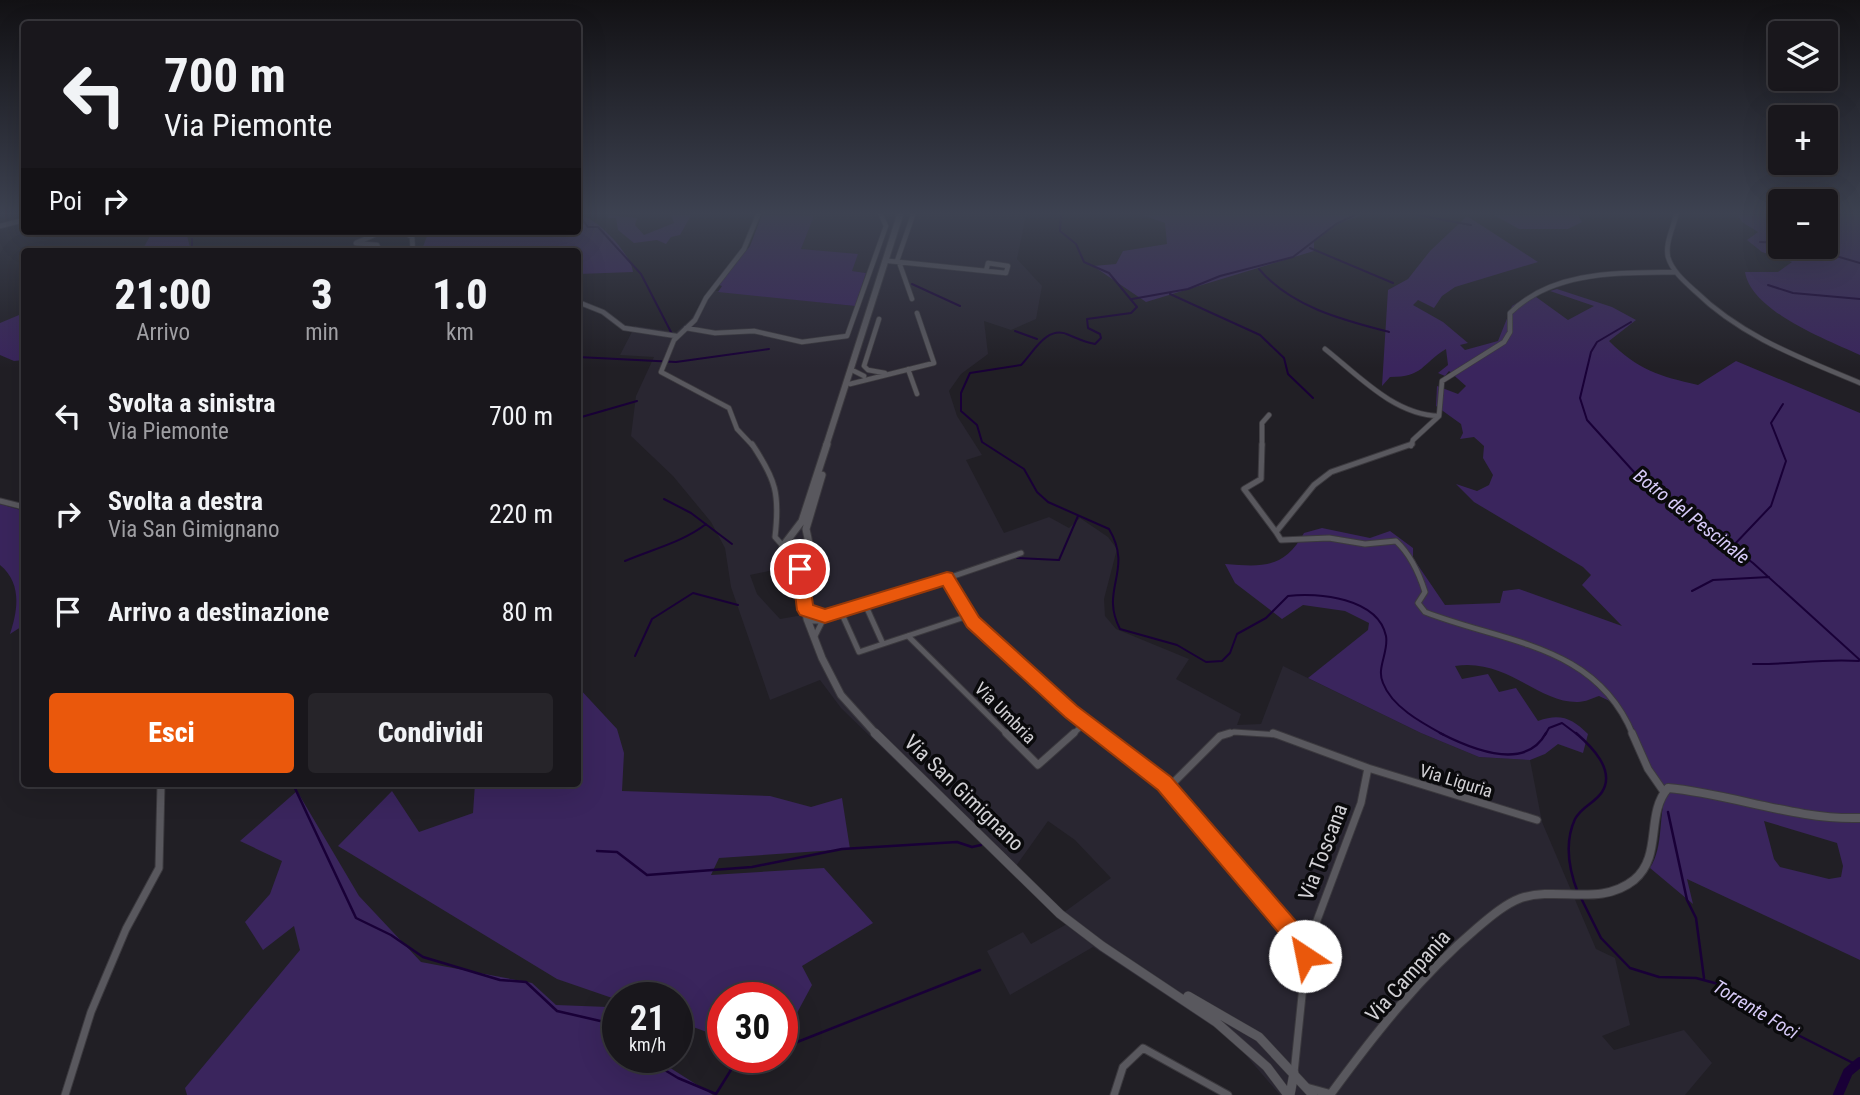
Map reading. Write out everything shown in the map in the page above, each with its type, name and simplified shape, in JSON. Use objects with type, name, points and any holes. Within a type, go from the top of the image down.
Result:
[{"type":"main road","points":[[885,266],[802,521],[787,541],[790,556],[805,554],[810,548],[806,528],[887,266]]},
{"type":"main road","points":[[787,541],[800,536],[808,539]]},
{"type":"main road","name":"Via San Gimignano","points":[[800,573],[805,554]]},
{"type":"main road","name":"Via San Gimignano","points":[[790,556],[800,573],[808,621],[814,638],[837,688],[853,710],[1012,867],[1081,930],[1172,989],[1252,1049],[1289,1095]]},
{"type":"main road","name":"Via San Gimignano","points":[[1172,989],[1252,1031],[1310,1092]]},
{"type":"main road","points":[[1289,1095],[1294,1073]]},
{"type":"street","points":[[731,266],[686,328],[676,337],[662,365],[662,375],[729,407],[737,429],[748,439],[772,474],[778,509],[776,539],[787,541]]},
{"type":"street","points":[[686,328],[722,333],[755,331],[797,342],[848,336],[872,266]]},
{"type":"street","points":[[900,266],[912,299]]},
{"type":"street","points":[[943,266],[1006,274],[1008,266]]},
{"type":"street","points":[[986,271],[987,266]]},
{"type":"street","points":[[1673,266],[1719,315],[1756,339],[1790,356],[1860,383]]},
{"type":"street","points":[[1276,533],[1284,529],[1304,495],[1323,477],[1342,467],[1412,446],[1413,440],[1439,416],[1441,381],[1456,367],[1499,349],[1510,332],[1510,313],[1524,299],[1592,274],[1676,272]]},
{"type":"street","points":[[581,303],[603,312],[624,328],[676,337]]},
{"type":"street","points":[[850,384],[867,377],[935,362],[917,313]]},
{"type":"street","points":[[879,319],[864,366],[868,370],[882,369],[885,373]]},
{"type":"street","points":[[1325,349],[1380,395],[1426,415],[1439,416]]},
{"type":"street","points":[[908,369],[917,394]]},
{"type":"street","points":[[854,371],[867,377]]},
{"type":"street","points":[[1269,415],[1262,423],[1261,479],[1244,489],[1282,540],[1316,539],[1365,544],[1396,541],[1408,552],[1423,586],[1425,592],[1418,603],[1425,612],[1519,642],[1583,671],[1615,700],[1637,750],[1664,792],[1671,787],[1684,788],[1815,817],[1860,818]]},
{"type":"street","points":[[0,501],[21,506]]},
{"type":"street","points":[[808,621],[823,620],[1021,553]]},
{"type":"street","points":[[954,593],[954,584],[961,573]]},
{"type":"street","points":[[947,578],[968,616],[1085,723],[1168,788],[1306,949]]},
{"type":"street","points":[[931,583],[954,593]]},
{"type":"street","points":[[865,604],[883,644]]},
{"type":"street","points":[[806,610],[820,615],[833,615]]},
{"type":"street","points":[[841,612],[859,652],[968,616]]},
{"type":"street","points":[[814,638],[823,620]]},
{"type":"street","name":"Via Umbria","points":[[908,636],[1038,765],[1085,723]]},
{"type":"street","name":"Via Liguria","points":[[1168,788],[1220,736],[1238,731],[1273,732],[1368,768],[1537,820]]},
{"type":"street","name":"Via Toscana","points":[[1294,1073],[1306,949],[1360,806],[1368,768]]},
{"type":"street","points":[[65,1095],[96,1000],[126,929],[159,868],[161,787]]},
{"type":"street","name":"Via Campania","points":[[1310,1092],[1330,1094],[1431,969],[1453,947],[1520,898],[1595,897],[1623,887],[1646,867],[1654,850],[1658,804],[1664,792]]},
{"type":"street","points":[[1114,1095],[1116,1083],[1131,1053],[1143,1048],[1228,1095]]},
{"type":"shaded area","points":[[581,266],[631,266],[633,272],[581,274]]},
{"type":"shaded area","points":[[734,266],[854,266],[852,271],[866,273],[855,306],[718,292],[722,286],[719,285]]},
{"type":"shaded area","points":[[841,266],[1024,266],[1042,286],[1036,319],[1011,330],[984,321],[988,354],[961,374],[949,391],[957,416],[982,455],[966,460],[1004,533],[1049,517],[1069,528],[1080,518],[1108,537],[1117,549],[1104,599],[1105,616],[1116,629],[1189,659],[1176,679],[1241,714],[1237,725],[1261,724],[1283,666],[1421,733],[1479,757],[1530,760],[1542,822],[1596,949],[1615,958],[1630,1025],[1602,1036],[1614,1050],[1684,1030],[1712,1063],[1685,1095],[1280,1095],[1232,1039],[1093,947],[1010,995],[987,951],[1023,932],[1031,944],[1067,924],[1059,916],[1111,878],[1075,840],[1048,821],[1011,873],[841,708],[820,680],[770,700],[731,587],[725,548],[711,522],[673,476],[631,436],[636,396],[654,357],[620,355],[635,326],[676,332],[691,319],[709,290],[855,306],[866,273]],"holes":[[[792,566],[797,571],[803,615],[780,619],[757,594],[750,575]]]},
{"type":"shaded area","points":[[1093,266],[1264,266],[1146,302]]},
{"type":"shaded area","points":[[1418,266],[1524,266],[1455,287],[1442,296],[1434,308],[1418,300],[1413,305],[1443,322],[1468,343],[1460,345],[1465,350],[1498,341],[1512,306],[1532,294],[1568,320],[1594,306],[1550,291],[1557,289],[1612,307],[1636,320],[1609,341],[1630,359],[1650,370],[1698,385],[1736,361],[1860,413],[1860,960],[1687,879],[1693,904],[1650,868],[1657,851],[1666,794],[1614,703],[1599,696],[1581,702],[1563,700],[1491,668],[1455,666],[1462,679],[1488,674],[1499,692],[1516,688],[1538,721],[1553,717],[1565,718],[1588,734],[1583,753],[1558,744],[1545,754],[1530,760],[1479,757],[1421,733],[1308,678],[1368,630],[1369,623],[1345,611],[1303,605],[1282,619],[1235,583],[1225,564],[1271,563],[1288,553],[1304,533],[1322,528],[1370,538],[1390,531],[1413,548],[1413,558],[1445,605],[1500,603],[1503,591],[1519,589],[1622,626],[1582,585],[1591,575],[1583,567],[1474,502],[1456,484],[1477,491],[1489,485],[1493,475],[1483,458],[1484,446],[1474,437],[1460,439],[1463,433],[1461,424],[1436,406],[1437,386],[1458,394],[1466,386],[1449,371],[1445,376],[1438,373],[1448,365],[1446,349],[1416,372],[1390,377],[1382,386],[1388,290],[1408,279]],"holes":[[[1764,821],[1837,843],[1843,866],[1841,877],[1829,879],[1780,867],[1774,859]]]},
{"type":"shaded area","points":[[1786,266],[1860,266],[1860,355],[1811,332],[1775,311],[1750,286],[1745,272],[1778,272]]},
{"type":"shaded area","points":[[19,315],[21,360],[14,361],[0,355],[0,323]]},
{"type":"shaded area","points":[[0,504],[21,510],[21,627],[10,634],[15,616],[15,588],[0,565]]},
{"type":"shaded area","points":[[581,690],[617,729],[624,753],[622,791],[770,796],[811,807],[842,798],[850,849],[719,858],[711,875],[824,868],[873,923],[802,966],[812,985],[798,1011],[798,982],[707,982],[707,1032],[693,1027],[693,982],[602,982],[602,994],[557,979],[338,846],[392,791],[419,832],[473,813],[475,787],[581,787]]},
{"type":"shaded area","points":[[297,791],[359,896],[421,962],[532,983],[556,1005],[602,1007],[602,1073],[678,1073],[713,1095],[187,1095],[185,1088],[300,950],[294,926],[263,950],[245,922],[270,894],[282,861],[240,841]]},
{"type":"waterway","points":[[634,266],[641,274],[672,334]]},
{"type":"waterway","name":"Torrente Foci","points":[[1093,266],[1109,273],[1137,307],[1131,313],[1087,319],[1088,328],[1100,334],[1101,338],[1095,344],[1054,333],[1041,341],[1021,365],[970,373],[961,393],[961,411],[977,425],[982,442],[1024,469],[1037,492],[1048,502],[1109,529],[1118,557],[1113,602],[1120,629],[1177,645],[1206,662],[1222,661],[1230,653],[1237,634],[1266,618],[1288,596],[1315,595],[1345,600],[1372,613],[1381,623],[1386,636],[1381,677],[1387,692],[1409,714],[1442,734]]},
{"type":"waterway","points":[[1132,299],[1188,289],[1220,276],[1258,266]]},
{"type":"waterway","points":[[1353,266],[1393,283]]},
{"type":"waterway","points":[[1259,269],[1286,293],[1302,302],[1336,317],[1389,332]]},
{"type":"waterway","points":[[912,284],[960,306]]},
{"type":"waterway","points":[[1768,285],[1793,293],[1860,299]]},
{"type":"waterway","points":[[1170,294],[1260,335],[1284,358],[1288,374],[1313,398]]},
{"type":"waterway","name":"Botro del Pescinale","points":[[1631,322],[1597,342],[1591,352],[1580,398],[1587,420],[1634,472],[1768,577]]},
{"type":"waterway","points":[[1015,331],[1037,339]]},
{"type":"waterway","points":[[581,357],[676,362],[769,349]]},
{"type":"waterway","points":[[581,417],[637,401]]},
{"type":"waterway","points":[[1733,546],[1771,506],[1786,461],[1771,423],[1783,404]]},
{"type":"waterway","points":[[664,499],[706,524]]},
{"type":"waterway","points":[[1017,558],[1059,560],[1078,516]]},
{"type":"waterway","points":[[625,561],[678,540],[706,524]]},
{"type":"waterway","points":[[706,524],[732,544]]},
{"type":"waterway","points":[[1692,591],[1713,580],[1768,577]]},
{"type":"waterway","name":"Botro del Pescinale","points":[[1768,577],[1860,660]]},
{"type":"waterway","points":[[635,656],[652,619],[693,593],[738,605]]},
{"type":"waterway","points":[[1753,664],[1859,661]]},
{"type":"waterway","name":"Torrente Foci","points":[[1545,735],[1549,728],[1562,723],[1578,735]]},
{"type":"waterway","name":"Torrente Foci","points":[[1442,734],[1482,750],[1511,754],[1525,752],[1537,745],[1546,733]]},
{"type":"waterway","name":"Torrente Foci","points":[[1578,735],[1600,759],[1606,775],[1602,792],[1578,815],[1572,828],[1569,856],[1578,893]]},
{"type":"waterway","points":[[294,787],[356,918],[391,935],[423,957],[500,980],[526,982],[557,1011],[602,1021]]},
{"type":"waterway","points":[[1668,812],[1687,900],[1696,918],[1704,978]]},
{"type":"waterway","points":[[597,851],[617,852],[647,875],[752,867],[842,849],[957,842],[972,847],[981,845]]},
{"type":"waterway","name":"Torrente Foci","points":[[1581,898],[1601,938],[1630,968],[1659,977],[1696,978],[1722,985],[1788,1030],[1855,1064]]},
{"type":"waterway","points":[[798,1042],[980,970]]},
{"type":"waterway","points":[[1838,1095],[1848,1072],[1860,1062]]},
{"type":"waterway","points":[[670,1073],[716,1094],[729,1073]]},
{"type":"route","points":[[800,569],[806,610],[825,616],[947,578],[973,622],[1071,712],[1165,783],[1306,949],[1305,956]]}]
